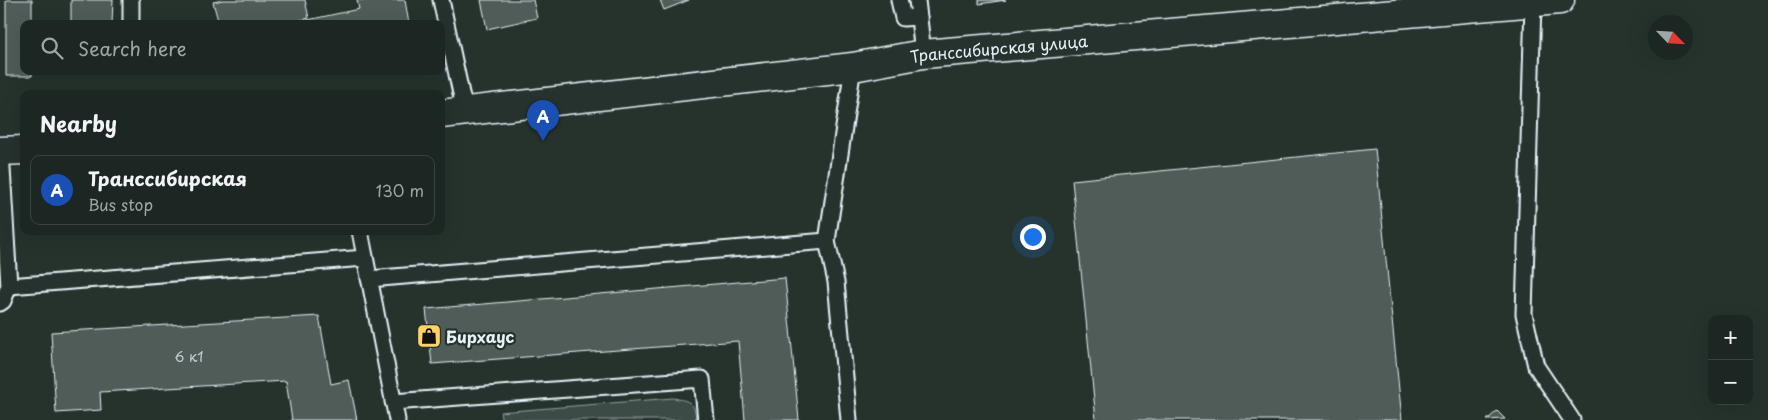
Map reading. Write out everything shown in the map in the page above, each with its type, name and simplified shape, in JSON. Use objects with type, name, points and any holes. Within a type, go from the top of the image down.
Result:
[{"type":"main road","name":"Транссибирская улица","points":[[453,113],[853,67],[922,54],[1560,0]]},
{"type":"lane","points":[[131,0],[131,20]]},
{"type":"lane","points":[[441,0],[443,20]]},
{"type":"lane","points":[[899,0],[903,18],[919,17]]},
{"type":"lane","points":[[917,0],[922,54]]},
{"type":"lane","points":[[1533,3],[1524,314],[1536,366],[1572,420]]},
{"type":"lane","points":[[445,38],[453,113]]},
{"type":"lane","points":[[849,420],[836,282],[827,241],[853,67]]},
{"type":"lane","points":[[0,303],[3,301],[9,286],[8,151]]},
{"type":"lane","points":[[361,235],[397,420]]},
{"type":"lane","points":[[370,279],[827,241]]},
{"type":"lane","points":[[9,286],[365,258]]},
{"type":"lane","points":[[393,402],[702,379],[706,420]]},
{"type":"shaded area","points":[[673,398],[690,403],[693,406],[696,420],[502,420],[500,412]]},
{"type":"building","points":[[6,0],[32,0],[32,20],[20,20],[20,75],[32,76],[6,76]]},
{"type":"building","points":[[71,0],[113,0],[112,20],[71,20]]},
{"type":"building","points":[[223,0],[305,0],[309,18],[301,20],[218,20],[213,2]]},
{"type":"building","points":[[357,0],[405,0],[408,20],[308,20],[359,9]]},
{"type":"building","points":[[481,0],[533,0],[537,18],[487,29]]},
{"type":"building","points":[[660,0],[689,0],[664,10]]},
{"type":"building","points":[[979,0],[1006,0],[979,4]]},
{"type":"building","points":[[1375,149],[1402,420],[1096,420],[1072,180]]},
{"type":"building","points":[[785,278],[799,420],[745,420],[738,341],[432,364],[426,309]]},
{"type":"building","points":[[319,316],[331,384],[349,380],[357,420],[292,420],[286,381],[100,392],[101,410],[56,413],[51,332]]},
{"type":"building","points":[[1497,411],[1505,419],[1487,420]]},
{"type":"place","name":"Транссибирская","points":[[543,141]]},
{"type":"place","name":"Бирхаус","points":[[429,336]]}]
